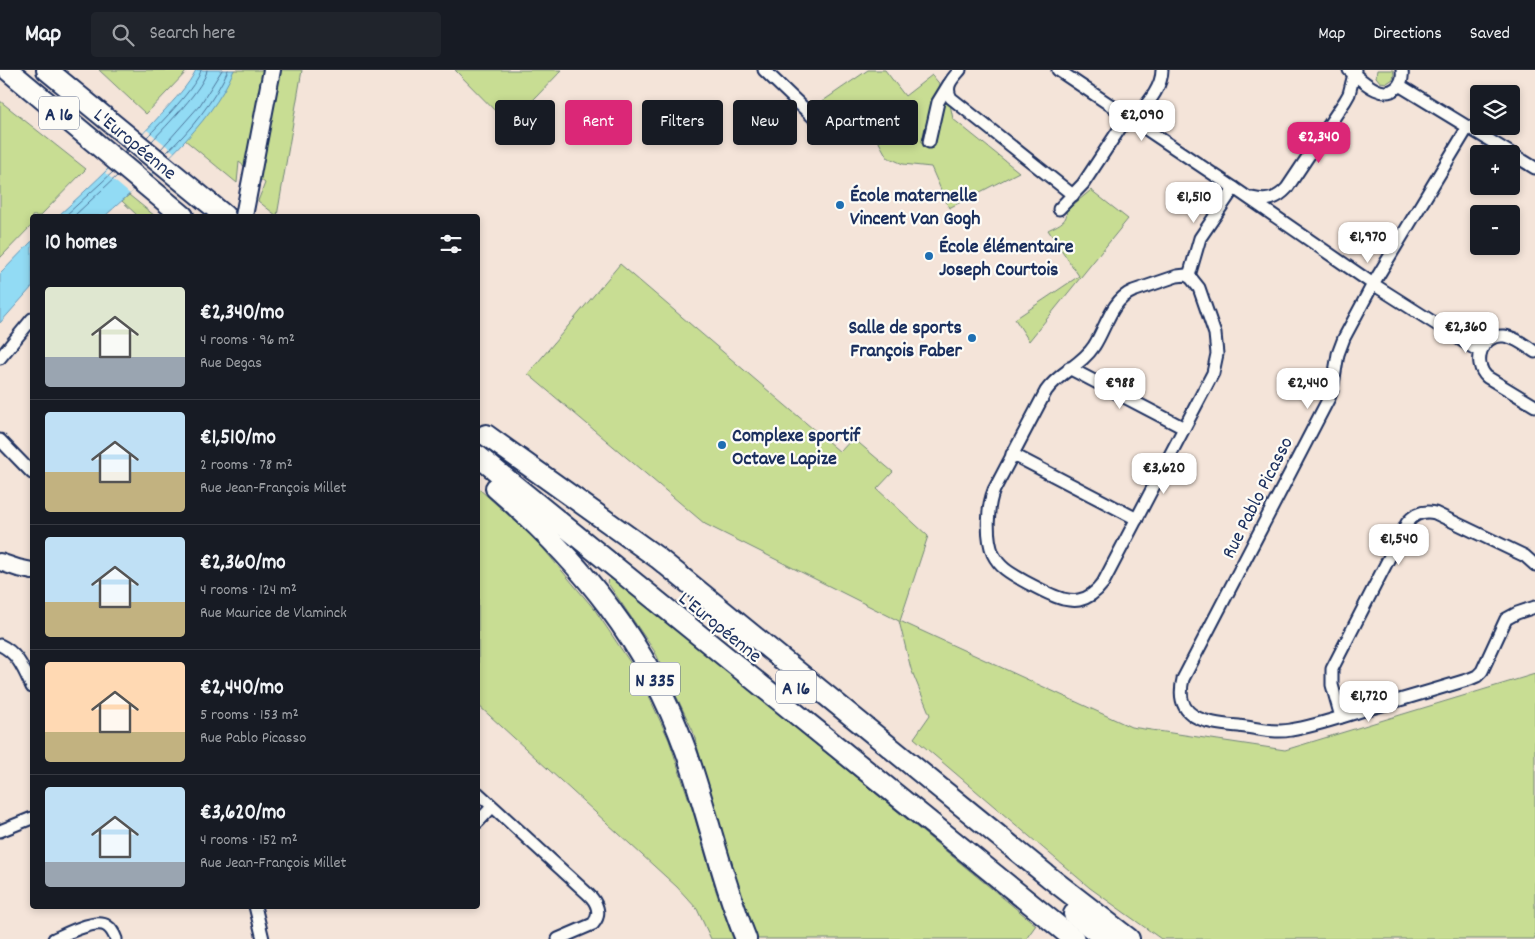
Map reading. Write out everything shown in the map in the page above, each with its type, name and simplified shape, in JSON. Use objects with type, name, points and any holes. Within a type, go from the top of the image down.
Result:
[{"type":"highway","name":"L'Européenne","points":[[8,70],[181,214]]},
{"type":"highway","name":"L'Européenne","points":[[48,70],[223,214]]},
{"type":"highway","points":[[63,70],[130,138]]},
{"type":"highway","name":"L'Européenne","points":[[482,431],[1105,939]]},
{"type":"highway","points":[[482,431],[658,558],[1049,877],[1129,939]]},
{"type":"highway","name":"L'Européenne","points":[[480,458],[1074,939]]},
{"type":"highway","name":"N 335","points":[[480,473],[528,516],[568,556],[607,603],[644,659],[667,704],[686,752],[733,904],[746,939]]},
{"type":"street","points":[[244,214],[272,70]]},
{"type":"street","points":[[765,70],[807,110]]},
{"type":"street","points":[[929,142],[938,102],[960,70]]},
{"type":"street","points":[[1058,70],[1373,284],[1480,352]]},
{"type":"street","points":[[1059,209],[1088,178],[1131,118],[1157,87],[1162,78],[1162,70]]},
{"type":"street","points":[[1367,70],[1367,78],[1371,86]]},
{"type":"street","points":[[1244,195],[1263,201],[1271,200],[1282,193],[1345,101],[1349,94],[1353,71],[1378,91],[1386,92],[1394,89],[1403,75],[1468,127],[1535,168]]},
{"type":"street","points":[[950,83],[948,94],[954,101],[1074,195]]},
{"type":"street","name":"Rue Pablo Picasso","points":[[1341,717],[1291,730],[1276,731],[1202,721],[1193,716],[1183,702],[1181,690],[1183,679],[1325,405],[1332,390],[1341,346],[1373,284],[1468,127]]},
{"type":"street","points":[[1189,276],[1200,238],[1234,188]]},
{"type":"street","points":[[1177,276],[1189,276],[1200,291],[1216,340],[1217,354],[1213,373],[1103,583],[1089,597],[1073,601],[1062,599],[1014,575],[1000,564],[993,554],[988,512],[992,494],[1046,391],[1057,378],[1092,349],[1117,304],[1124,296],[1133,291],[1177,276]]},
{"type":"street","points":[[0,358],[30,321]]},
{"type":"street","points":[[1535,352],[1513,338],[1498,336],[1485,343],[1480,352],[1480,366],[1484,375],[1535,406]]},
{"type":"street","points":[[1069,368],[1184,428]]},
{"type":"street","points":[[0,440],[30,471]]},
{"type":"street","points":[[1012,454],[1136,519]]},
{"type":"street","points":[[1535,564],[1525,556],[1435,513],[1424,512],[1412,517],[1407,523],[1332,669],[1333,691],[1341,717],[1477,676],[1482,671],[1506,619],[1513,614],[1535,607]]},
{"type":"street","points":[[0,556],[30,561]]},
{"type":"street","points":[[0,562],[30,571]]},
{"type":"street","points":[[0,644],[16,655],[30,683]]},
{"type":"street","points":[[480,795],[591,897],[596,905],[598,913],[596,921],[590,926],[558,939]]},
{"type":"street","points":[[480,820],[492,806]]},
{"type":"street","points":[[0,831],[30,819]]},
{"type":"street","points":[[256,909],[263,939]]},
{"type":"street","points":[[54,939],[90,925],[102,923],[112,930],[116,939]]},
{"type":"green space","points":[[99,70],[188,70],[146,114]]},
{"type":"green space","points":[[234,70],[302,70],[277,214],[274,214],[258,201],[265,183],[239,162],[237,183],[185,140],[216,101]]},
{"type":"green space","points":[[455,70],[562,70],[533,100],[495,100],[495,111]]},
{"type":"green space","points":[[868,70],[885,70],[905,96],[932,75],[948,94],[953,119],[1019,172],[949,208],[931,167],[903,164],[887,157],[880,145],[918,145],[918,100],[824,100]]},
{"type":"green space","points":[[1377,70],[1393,70],[1393,79],[1387,83],[1380,82],[1376,77]]},
{"type":"green space","points":[[0,101],[86,169],[42,214],[30,214],[30,227],[0,258]]},
{"type":"green space","points":[[1091,190],[1128,219],[1029,341],[1015,319],[1079,276],[1048,230],[1063,221],[1066,211]]},
{"type":"green space","points":[[129,195],[153,214],[136,214],[122,201]]},
{"type":"green space","points":[[620,264],[840,452],[853,438],[893,472],[877,489],[928,536],[900,621],[1131,727],[1285,750],[1535,674],[1535,939],[1161,939],[1090,888],[914,738],[930,715],[911,669],[899,621],[705,524],[528,374]]},
{"type":"green space","points":[[480,490],[536,540],[595,610],[640,677],[669,740],[733,939],[711,939],[697,909],[677,887],[480,707]]},
{"type":"green space","points":[[612,577],[1036,925],[1026,939],[756,939],[736,891],[693,731],[655,652],[607,582]]},
{"type":"water","points":[[196,70],[234,70],[210,111],[195,130],[159,167],[107,214],[60,214],[112,166],[189,81]]},
{"type":"water","points":[[30,243],[30,289],[0,323],[0,274]]},
{"type":"pier","points":[[147,130],[174,152],[130,194],[105,173]]},
{"type":"place","name":"École maternelle Vincent Van Gogh","points":[[840,205]]},
{"type":"place","name":"École élémentaire Joseph Courtois","points":[[929,256]]},
{"type":"place","name":"Salle de sports François Faber","points":[[972,338]]},
{"type":"place","name":"Complexe sportif Octave Lapize","points":[[722,445]]}]
